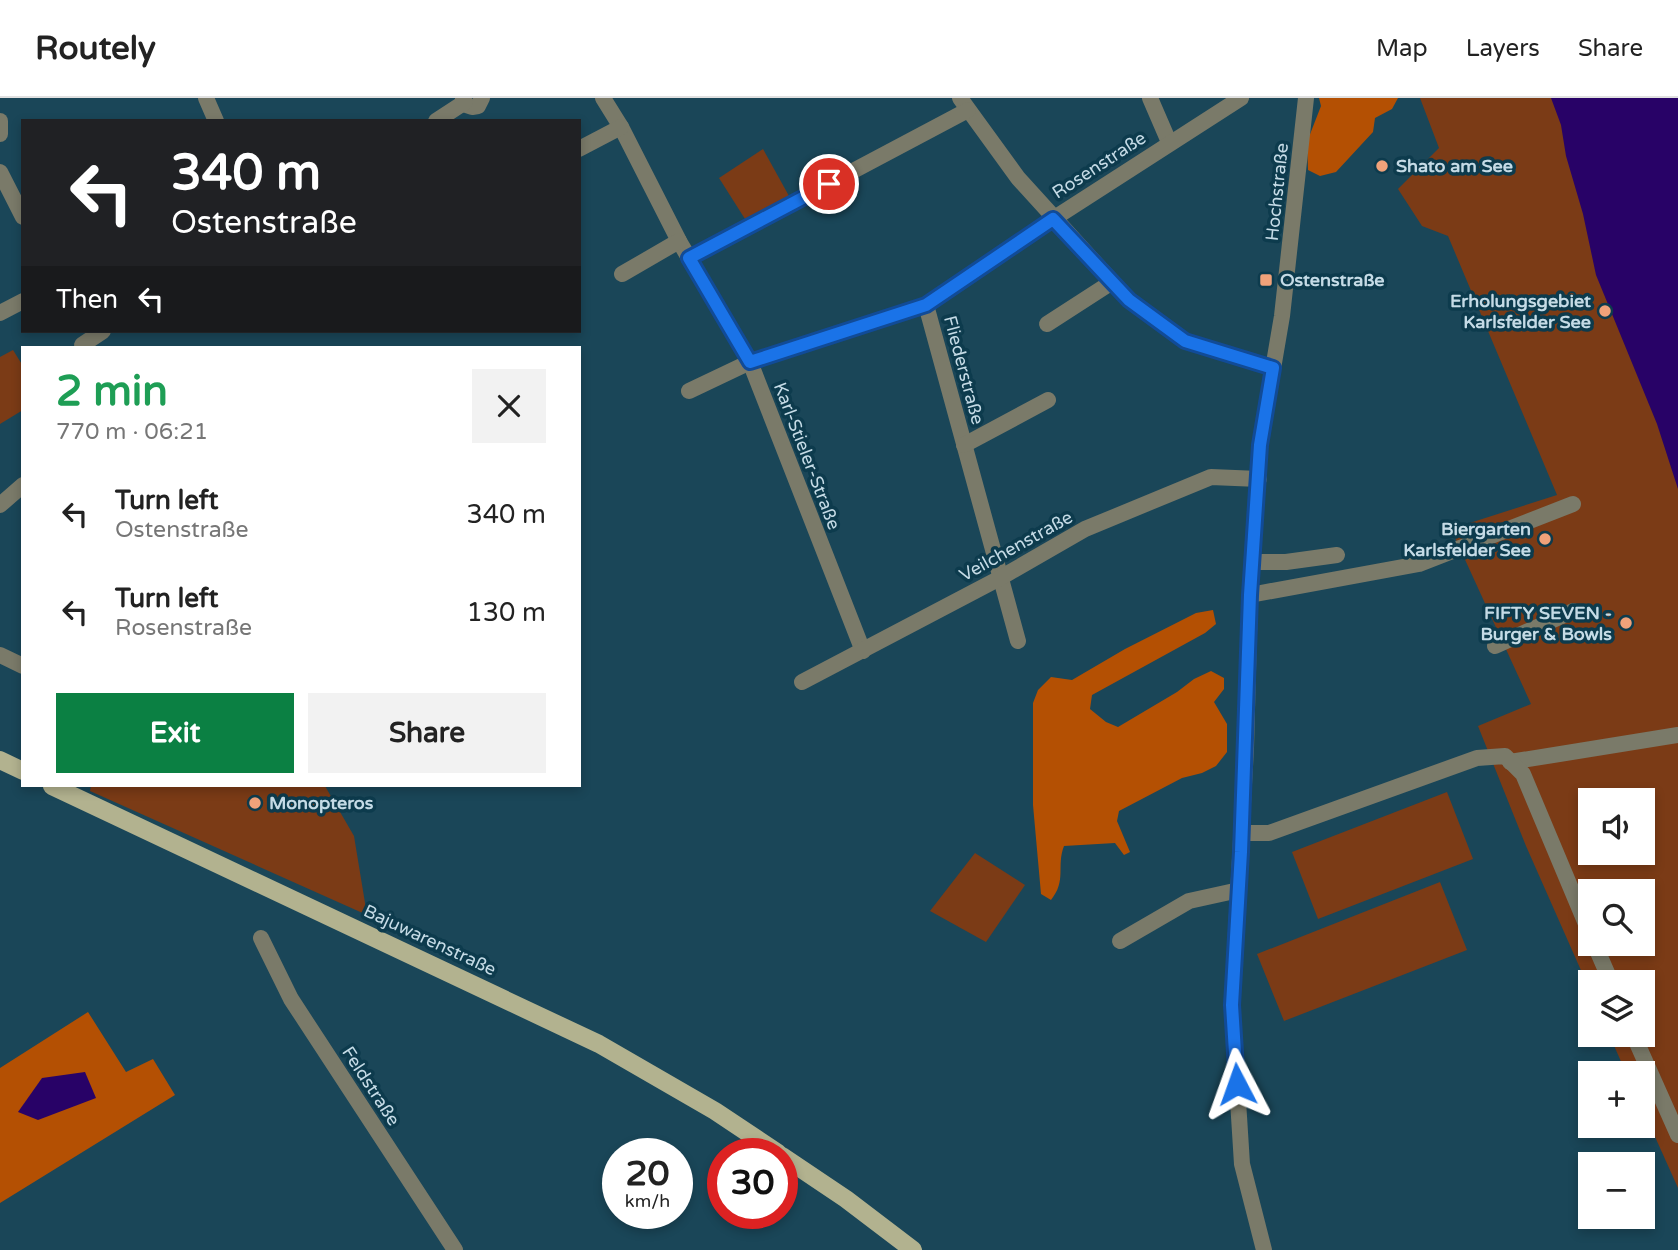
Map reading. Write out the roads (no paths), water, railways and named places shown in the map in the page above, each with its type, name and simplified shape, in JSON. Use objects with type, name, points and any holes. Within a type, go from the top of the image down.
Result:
[{"type":"main road","points":[[0,760],[21,770]]},
{"type":"main road","name":"Bajuwarenstraße","points":[[54,787],[598,1044],[715,1111],[755,1138]]},
{"type":"main road","name":"Bajuwarenstraße","points":[[798,1167],[846,1199],[913,1250]]},
{"type":"street","points":[[206,98],[215,119]]},
{"type":"street","points":[[439,119],[464,100],[469,106],[475,107],[480,104],[482,98]]},
{"type":"street","name":"Karl-Stieler-Straße","points":[[603,98],[621,127],[679,242],[750,362],[863,650]]},
{"type":"street","points":[[1150,98],[1169,142]]},
{"type":"street","name":"Rosenstraße","points":[[689,391],[750,362],[926,305],[1169,142],[1241,98]]},
{"type":"street","name":"Hochstraße","points":[[1264,1250],[1242,1164],[1232,1005],[1250,595],[1260,445],[1286,284],[1306,98]]},
{"type":"street","points":[[689,258],[964,104],[1018,178],[1129,300],[1185,341],[1273,368]]},
{"type":"street","points":[[0,121],[0,134]]},
{"type":"street","points":[[581,148],[621,127]]},
{"type":"street","points":[[0,172],[21,213]]},
{"type":"street","points":[[622,274],[679,242]]},
{"type":"street","points":[[1047,324],[1112,282]]},
{"type":"street","points":[[0,313],[21,302]]},
{"type":"street","name":"Fliederstraße","points":[[926,305],[1018,641]]},
{"type":"street","points":[[80,341],[98,336]]},
{"type":"street","name":"Fliederstraße","points":[[964,445],[1048,400]]},
{"type":"street","name":"Veilchenstraße","points":[[802,682],[1000,578],[1085,529],[1211,477],[1259,479]]},
{"type":"street","points":[[0,505],[21,487]]},
{"type":"street","points":[[1250,595],[1419,564],[1573,505]]},
{"type":"street","points":[[1253,562],[1286,562],[1337,555]]},
{"type":"street","points":[[1495,646],[1573,611]]},
{"type":"street","points":[[0,655],[21,665]]},
{"type":"street","points":[[1510,762],[1678,735]]},
{"type":"street","points":[[1241,833],[1269,833],[1477,758],[1505,756],[1523,774],[1578,905]]},
{"type":"street","points":[[1120,940],[1189,901],[1239,890]]},
{"type":"street","name":"Feldstraße","points":[[261,938],[291,999],[455,1250]]},
{"type":"street","points":[[1639,1047],[1678,1135]]},
{"type":"place","name":"Shato am See","points":[[1382,166]]},
{"type":"place","name":"Ostenstraße","points":[[1266,280]]},
{"type":"place","name":"Erholungsgebiet Karlsfelder See","points":[[1605,311]]},
{"type":"place","name":"Biergarten Karlsfelder See","points":[[1545,539]]},
{"type":"place","name":"FIFTY SEVEN - Burger & Bowls","points":[[1626,623]]},
{"type":"place","name":"Monopteros","points":[[255,803]]}]
